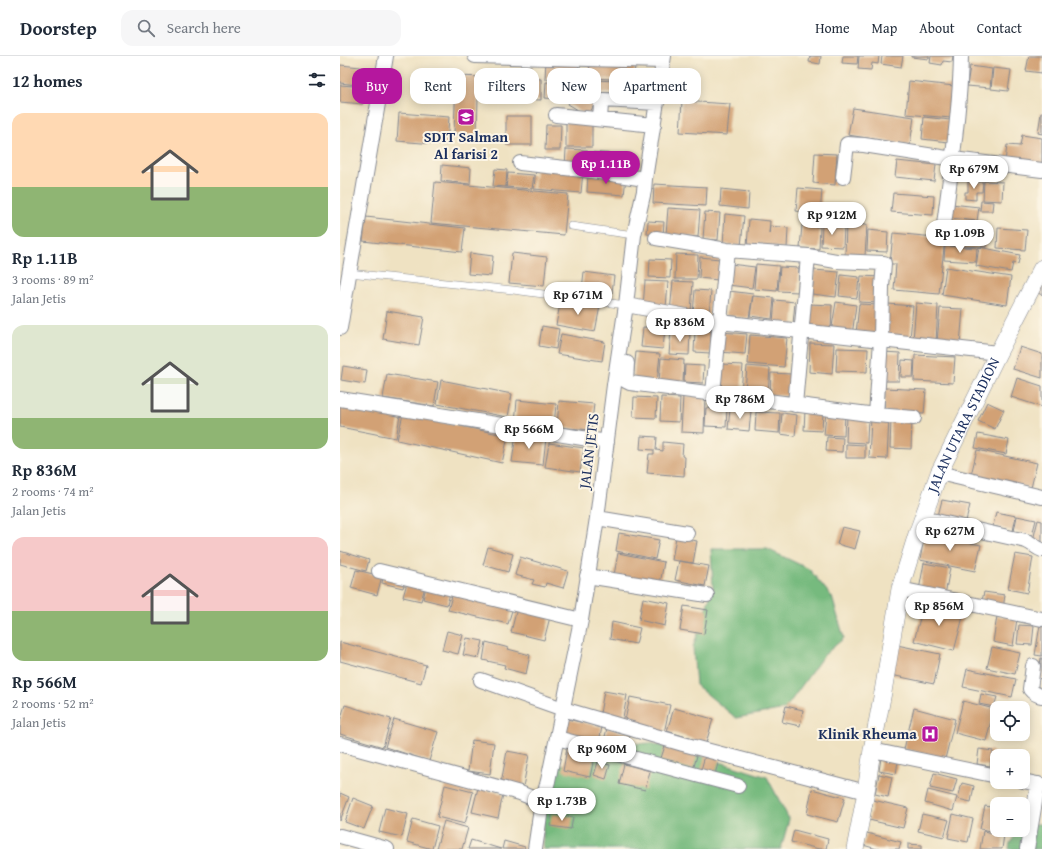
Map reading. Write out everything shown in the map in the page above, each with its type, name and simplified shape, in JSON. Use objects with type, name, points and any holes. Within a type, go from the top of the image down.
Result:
[{"type":"street","points":[[340,328],[386,56]]},
{"type":"street","points":[[475,56],[664,59]]},
{"type":"street","points":[[944,225],[953,159],[961,74],[961,56]]},
{"type":"street","points":[[600,119],[601,104],[604,100],[609,100]]},
{"type":"street","name":"JALAN JETIS","points":[[535,849],[542,802],[548,781],[581,620],[597,518],[634,235],[644,191],[657,104]]},
{"type":"street","points":[[556,115],[654,125]]},
{"type":"street","points":[[842,177],[847,144],[864,145],[953,159],[1042,170]]},
{"type":"street","points":[[520,163],[592,171],[645,179]]},
{"type":"street","points":[[656,238],[727,250],[808,256],[836,261],[884,263],[876,415]]},
{"type":"street","points":[[713,393],[727,250]]},
{"type":"street","points":[[795,405],[808,256]]},
{"type":"street","name":"JALAN UTARA STADION","points":[[856,849],[900,589],[917,534],[939,473],[1042,268]]},
{"type":"street","points":[[626,305],[720,322],[998,353]]},
{"type":"street","points":[[627,363],[626,381],[630,383],[876,415],[914,418]]},
{"type":"street","points":[[340,399],[607,442]]},
{"type":"street","points":[[939,473],[1042,497]]},
{"type":"street","points":[[597,518],[687,533]]},
{"type":"street","points":[[923,518],[1026,541],[1042,550]]},
{"type":"street","points":[[379,571],[581,620]]},
{"type":"street","points":[[588,576],[707,595]]},
{"type":"street","points":[[900,589],[1042,619]]},
{"type":"street","points":[[1033,666],[1030,688],[1037,695],[1042,696]]},
{"type":"street","points":[[481,680],[563,710],[683,744],[866,792]]},
{"type":"street","points":[[557,738],[738,786]]},
{"type":"street","points":[[340,744],[520,793],[542,802]]},
{"type":"street","points":[[872,750],[990,775]]},
{"type":"street","points":[[1027,849],[1040,784],[1030,782]]},
{"type":"street","points":[[340,836],[387,849]]},
{"type":"lane","points":[[572,226],[634,235]]},
{"type":"lane","points":[[349,273],[513,290],[626,305]]},
{"type":"green space","points":[[711,549],[767,549],[809,569],[832,597],[844,638],[823,656],[785,709],[736,718],[696,685],[693,647],[713,588]]},
{"type":"green space","points":[[650,743],[704,757],[767,777],[789,819],[781,849],[543,849],[543,816],[550,768],[585,759],[616,745]]},
{"type":"green space","points":[[1030,824],[1042,824],[1042,849],[1009,849],[1010,843],[1014,837],[1030,837]]},
{"type":"building","points":[[810,56],[821,56],[820,64],[809,62]]},
{"type":"building","points":[[843,56],[858,56],[857,64],[842,63]]},
{"type":"building","points":[[859,56],[879,56],[878,64],[872,63],[871,70],[858,69]]},
{"type":"building","points":[[882,56],[903,56],[901,67],[881,64]]},
{"type":"building","points":[[929,56],[929,59],[911,57]]},
{"type":"building","points":[[931,56],[953,56],[952,62],[943,61],[942,65],[930,63]]},
{"type":"building","points":[[1029,56],[1042,56],[1042,73],[1026,71]]},
{"type":"building","points":[[546,59],[579,62],[578,68],[547,68],[547,79],[545,79]]},
{"type":"building","points":[[590,59],[635,62],[635,68],[609,68],[609,79],[601,79],[601,68],[590,68]]},
{"type":"building","points":[[340,65],[361,67],[352,68],[352,84],[340,83]]},
{"type":"building","points":[[970,66],[992,69],[990,88],[967,86]]},
{"type":"building","points":[[993,68],[1011,70],[1008,91],[991,89]]},
{"type":"building","points":[[466,76],[474,77],[474,104],[478,104],[477,135],[454,134],[455,104],[466,104]]},
{"type":"building","points":[[539,79],[541,79],[541,100],[539,100]]},
{"type":"building","points":[[601,80],[609,81],[609,93],[601,92]]},
{"type":"building","points":[[909,81],[954,86],[951,118],[906,114]]},
{"type":"building","points":[[546,82],[547,82],[547,98],[545,98]]},
{"type":"building","points":[[340,85],[352,86],[352,103],[340,102]]},
{"type":"building","points":[[701,102],[730,104],[727,135],[680,132],[682,104],[701,104]]},
{"type":"building","points":[[568,104],[595,104],[588,116]]},
{"type":"building","points":[[853,108],[914,117],[910,145],[848,135]]},
{"type":"building","name":"SDIT Salman Al farisi 2","points":[[399,113],[449,117],[447,145],[397,141]]},
{"type":"building","points":[[1042,113],[1042,134],[1038,133]]},
{"type":"building","points":[[506,116],[532,116],[532,145],[506,145]]},
{"type":"building","points":[[924,117],[950,120],[948,142],[922,139]]},
{"type":"building","points":[[566,122],[592,122],[592,147],[566,147]]},
{"type":"building","name":"SDIT Salman Al farisi 2","points":[[546,125],[561,125],[560,150],[545,150]]},
{"type":"building","points":[[1022,135],[1042,138],[1042,166],[1005,162],[1007,145],[1020,146]]},
{"type":"building","points":[[566,149],[587,150],[586,168],[565,167]]},
{"type":"building","points":[[589,152],[618,154],[617,170],[588,168]]},
{"type":"building","points":[[815,153],[837,154],[835,185],[813,183]]},
{"type":"building","points":[[897,161],[936,165],[934,181],[895,177]]},
{"type":"building","points":[[442,165],[471,168],[470,184],[441,181]]},
{"type":"building","points":[[536,167],[583,171],[581,193],[534,189]]},
{"type":"building","points":[[495,169],[507,170],[506,187],[493,186]]},
{"type":"building","points":[[508,173],[534,175],[532,189],[506,187]]},
{"type":"building","points":[[588,174],[626,178],[624,195],[587,192]]},
{"type":"building","points":[[968,181],[983,182],[982,192],[976,192],[976,200],[965,199],[965,192],[968,192]]},
{"type":"building","points":[[984,181],[1003,182],[1002,201],[983,200]]},
{"type":"building","points":[[435,182],[568,194],[564,235],[431,223]]},
{"type":"building","points":[[654,184],[707,187],[706,206],[653,203]]},
{"type":"building","points":[[798,188],[822,190],[820,214],[796,211]]},
{"type":"building","points":[[721,189],[749,192],[748,209],[720,206]]},
{"type":"building","points":[[893,193],[934,196],[933,215],[891,212]]},
{"type":"building","points":[[981,201],[993,202],[992,211],[980,211]]},
{"type":"building","points":[[951,204],[979,207],[977,221],[950,218]]},
{"type":"building","points":[[668,208],[700,210],[698,237],[666,234]]},
{"type":"building","points":[[705,212],[720,213],[718,240],[703,239]]},
{"type":"building","points":[[725,214],[744,216],[741,246],[723,244]]},
{"type":"building","points":[[366,217],[465,228],[462,252],[363,241]]},
{"type":"building","points":[[749,219],[770,221],[769,234],[770,226],[788,228],[787,248],[747,246]]},
{"type":"building","points":[[648,221],[664,222],[663,236],[647,234]]},
{"type":"building","points":[[846,224],[867,225],[865,256],[845,255]]},
{"type":"building","points":[[802,225],[820,227],[819,249],[800,248]]},
{"type":"building","points":[[822,226],[844,227],[843,247],[821,246]]},
{"type":"building","points":[[959,226],[986,227],[986,247],[959,246]]},
{"type":"building","points":[[998,228],[1027,230],[1025,250],[997,248]]},
{"type":"building","points":[[868,230],[888,232],[887,252],[867,251]]},
{"type":"building","points":[[893,233],[945,238],[939,294],[894,290],[896,264],[890,264]]},
{"type":"building","points":[[945,246],[977,248],[976,262],[944,260]]},
{"type":"building","points":[[979,247],[1020,255],[1018,264],[1013,263],[1011,272],[976,266]]},
{"type":"building","points":[[470,253],[493,256],[491,276],[468,274]]},
{"type":"building","points":[[512,253],[547,257],[544,286],[509,283]]},
{"type":"building","points":[[676,254],[698,255],[697,279],[675,279]]},
{"type":"building","points":[[700,257],[720,259],[718,280],[699,278]]},
{"type":"building","points":[[650,259],[671,260],[670,278],[649,277]]},
{"type":"building","points":[[730,264],[755,267],[752,288],[728,285]]},
{"type":"building","points":[[756,264],[779,266],[777,291],[754,289]]},
{"type":"building","points":[[780,267],[799,268],[798,292],[778,291]]},
{"type":"building","points":[[946,267],[1011,277],[1007,305],[942,295]]},
{"type":"building","points":[[814,270],[839,272],[836,297],[812,294]]},
{"type":"building","points":[[584,272],[614,276],[612,293],[582,289]]},
{"type":"building","points":[[841,275],[859,277],[857,298],[839,296]]},
{"type":"building","points":[[861,276],[881,277],[879,303],[859,302]]},
{"type":"building","points":[[1042,280],[1042,295],[1036,292]]},
{"type":"building","points":[[645,281],[668,282],[666,308],[643,307]]},
{"type":"building","points":[[673,281],[693,282],[691,313],[670,312]]},
{"type":"building","points":[[695,290],[711,291],[709,315],[693,314]]},
{"type":"building","points":[[729,291],[753,294],[749,318],[726,315]]},
{"type":"building","points":[[753,296],[774,298],[772,319],[750,316]]},
{"type":"building","points":[[561,299],[600,306],[595,332],[556,325]]},
{"type":"building","points":[[775,300],[795,302],[793,324],[773,322]]},
{"type":"building","points":[[836,302],[856,305],[852,336],[831,333]]},
{"type":"building","points":[[916,303],[938,305],[936,342],[913,340]]},
{"type":"building","points":[[809,304],[832,305],[831,331],[807,329]]},
{"type":"building","points":[[859,304],[878,305],[876,335],[856,334]]},
{"type":"building","points":[[888,304],[913,306],[910,339],[885,337]]},
{"type":"building","points":[[940,308],[963,309],[960,345],[937,343]]},
{"type":"building","points":[[387,311],[424,317],[419,345],[383,339]]},
{"type":"building","points":[[542,326],[559,329],[556,349],[539,346]]},
{"type":"building","points":[[643,327],[665,328],[663,349],[641,347]]},
{"type":"building","points":[[671,331],[690,332],[689,355],[669,354]]},
{"type":"building","points":[[695,331],[711,331],[710,353],[694,352]]},
{"type":"building","points":[[721,332],[747,334],[745,354],[719,352]]},
{"type":"building","points":[[561,334],[605,342],[602,361],[557,354]]},
{"type":"building","points":[[750,335],[787,338],[784,367],[748,364]]},
{"type":"building","points":[[810,343],[834,344],[832,374],[809,372]]},
{"type":"building","points":[[1020,347],[1042,354],[1042,378],[1013,369]]},
{"type":"building","points":[[837,348],[868,349],[867,372],[836,371]]},
{"type":"building","points":[[636,352],[660,354],[657,383],[633,381]]},
{"type":"building","points":[[883,352],[900,353],[899,381],[882,381]]},
{"type":"building","points":[[915,355],[955,357],[953,383],[914,381]]},
{"type":"building","points":[[661,358],[684,360],[683,383],[659,381]]},
{"type":"building","points":[[902,360],[914,361],[913,377],[901,377]]},
{"type":"building","points":[[721,364],[743,365],[741,394],[718,392]]},
{"type":"building","points":[[685,365],[704,366],[703,383],[684,382]]},
{"type":"building","points":[[343,366],[367,370],[365,384],[341,380]]},
{"type":"building","points":[[747,366],[770,368],[768,393],[745,391]]},
{"type":"building","points":[[771,373],[791,374],[790,396],[770,395]]},
{"type":"building","points":[[387,374],[438,382],[434,406],[383,398]]},
{"type":"building","points":[[1017,378],[1042,386],[1042,407],[1011,397]]},
{"type":"building","points":[[441,380],[512,394],[508,417],[437,404]]},
{"type":"building","points":[[885,388],[926,390],[924,414],[884,412]]},
{"type":"building","points":[[683,396],[705,397],[704,433],[681,432]]},
{"type":"building","points":[[634,397],[657,398],[656,418],[633,417]]},
{"type":"building","points":[[661,397],[680,398],[679,422],[660,421]]},
{"type":"building","points":[[517,400],[556,404],[554,426],[515,423]]},
{"type":"building","points":[[559,401],[594,404],[591,430],[557,427]]},
{"type":"building","points":[[987,402],[1004,410],[995,429],[978,421]]},
{"type":"building","points":[[340,404],[400,416],[396,438],[340,427]]},
{"type":"building","points":[[706,408],[727,409],[726,427],[705,426]]},
{"type":"building","points":[[730,409],[751,411],[749,431],[728,429]]},
{"type":"building","points":[[805,411],[823,412],[822,431],[804,430]]},
{"type":"building","points":[[756,412],[780,413],[779,433],[755,431]]},
{"type":"building","points":[[826,412],[845,413],[844,436],[824,435]]},
{"type":"building","points":[[782,413],[797,415],[795,436],[780,434]]},
{"type":"building","points":[[403,414],[508,436],[502,463],[397,440]]},
{"type":"building","points":[[847,415],[868,416],[867,443],[846,442]]},
{"type":"building","points":[[871,418],[889,418],[887,459],[869,458]]},
{"type":"building","points":[[891,419],[912,420],[911,449],[890,448]]},
{"type":"building","points":[[516,434],[546,438],[543,465],[512,462]]},
{"type":"building","points":[[978,434],[1009,440],[1006,454],[975,448]]},
{"type":"building","points":[[641,436],[657,437],[656,450],[663,451],[663,442],[683,444],[682,456],[685,457],[684,476],[647,473],[649,454],[654,454],[654,450],[640,449]]},
{"type":"building","points":[[827,437],[843,438],[842,452],[826,451]]},
{"type":"building","points":[[549,443],[584,448],[580,472],[545,467]]},
{"type":"building","points":[[846,444],[865,445],[865,458],[846,458]]},
{"type":"building","points":[[977,450],[1037,463],[1031,488],[971,475]]},
{"type":"building","points":[[942,500],[970,505],[966,521],[938,516]]},
{"type":"building","points":[[996,512],[1016,516],[1013,531],[993,526]]},
{"type":"building","points":[[1017,516],[1036,520],[1032,535],[1014,531]]},
{"type":"building","points":[[1038,520],[1042,521],[1042,542],[1033,540]]},
{"type":"building","points":[[842,527],[860,531],[855,549],[837,544]]},
{"type":"building","points":[[619,533],[659,540],[655,559],[616,551]]},
{"type":"building","points":[[925,533],[981,545],[975,571],[920,560]]},
{"type":"building","points":[[676,537],[697,541],[693,563],[672,560]]},
{"type":"building","points":[[488,547],[513,554],[508,572],[483,565]]},
{"type":"building","points":[[340,551],[369,560],[366,571],[340,564]]},
{"type":"building","points":[[618,553],[664,562],[660,584],[614,575]]},
{"type":"building","points":[[1015,554],[1033,557],[1027,593],[1008,589]]},
{"type":"building","points":[[520,557],[568,571],[563,588],[546,583],[545,587],[532,584],[534,580],[515,575]]},
{"type":"building","points":[[679,561],[709,566],[705,586],[675,580]]},
{"type":"building","points":[[924,563],[950,568],[945,595],[919,590]]},
{"type":"building","points":[[356,570],[382,576],[377,595],[351,588]]},
{"type":"building","points":[[384,573],[406,578],[403,588],[382,583]]},
{"type":"building","points":[[408,579],[426,583],[421,601],[403,597]]},
{"type":"building","points":[[427,583],[451,589],[447,605],[423,599]]},
{"type":"building","points":[[453,592],[513,607],[508,624],[448,610]]},
{"type":"building","points":[[984,592],[1005,595],[1003,609],[981,605]]},
{"type":"building","points":[[643,598],[669,603],[665,626],[639,620]]},
{"type":"building","points":[[924,603],[964,613],[954,651],[914,641]]},
{"type":"building","points":[[684,606],[708,610],[704,634],[680,630]]},
{"type":"building","points":[[517,608],[550,617],[544,640],[511,632]]},
{"type":"building","points":[[997,616],[1017,619],[1013,646],[993,642]]},
{"type":"building","points":[[612,622],[640,628],[636,644],[610,639]]},
{"type":"building","points":[[1019,625],[1034,626],[1032,645],[1017,644]]},
{"type":"building","points":[[1040,625],[1042,625],[1042,656],[1035,655]]},
{"type":"building","points":[[447,631],[463,635],[458,654],[442,650]]},
{"type":"building","points":[[467,638],[483,641],[479,658],[463,655]]},
{"type":"building","points":[[340,642],[426,665],[421,683],[340,661]]},
{"type":"building","points":[[486,642],[530,655],[526,674],[504,668],[505,665],[483,660]]},
{"type":"building","points":[[897,645],[940,654],[934,684],[891,675]]},
{"type":"building","points":[[992,647],[1020,653],[1015,674],[987,668]]},
{"type":"building","points":[[1042,658],[1042,679],[1038,678]]},
{"type":"building","points":[[967,669],[1016,679],[1012,697],[963,687]]},
{"type":"building","points":[[604,691],[627,695],[622,723],[599,719]]},
{"type":"building","points":[[981,694],[997,697],[996,701],[990,701],[990,706],[979,704]]},
{"type":"building","points":[[630,697],[670,705],[664,733],[624,725]]},
{"type":"building","points":[[963,701],[990,708],[990,725],[986,741],[955,733]]},
{"type":"building","points":[[345,705],[391,719],[383,747],[340,734],[340,721]]},
{"type":"building","points":[[786,706],[803,710],[800,726],[782,722]]},
{"type":"building","points":[[674,708],[713,719],[706,743],[667,731]]},
{"type":"building","name":"Klinik Rheuma","points":[[914,708],[955,719],[945,759],[904,749]]},
{"type":"building","points":[[394,719],[438,732],[429,761],[385,747]]},
{"type":"building","points":[[567,719],[602,727],[599,742],[564,735]]},
{"type":"building","points":[[607,728],[630,734],[626,751],[603,745]]},
{"type":"building","points":[[472,740],[494,743],[490,774],[468,771]]},
{"type":"building","points":[[666,743],[698,752],[693,770],[660,761]]},
{"type":"building","points":[[567,748],[595,753],[590,777],[563,771]]},
{"type":"building","points":[[979,749],[990,751],[990,766],[977,764]]},
{"type":"building","points":[[507,751],[529,755],[523,787],[501,783]]},
{"type":"building","points":[[706,752],[720,757],[715,774],[701,770]]},
{"type":"building","points":[[881,758],[898,761],[896,774],[879,771]]},
{"type":"building","points":[[598,762],[610,765],[606,779],[594,775]]},
{"type":"building","points":[[624,764],[650,771],[645,790],[619,784]]},
{"type":"building","points":[[934,773],[957,779],[953,793],[930,788]]},
{"type":"building","points":[[879,774],[892,777],[888,797],[875,794]]},
{"type":"building","points":[[962,783],[974,786],[971,802],[958,799]]},
{"type":"building","points":[[445,785],[473,792],[465,824],[437,817]]},
{"type":"building","points":[[478,788],[503,794],[498,818],[472,812]]},
{"type":"building","points":[[812,789],[845,798],[838,822],[807,814]]},
{"type":"building","points":[[928,790],[957,797],[953,811],[925,803]]},
{"type":"building","points":[[340,793],[349,797],[340,821]]},
{"type":"building","points":[[353,798],[373,806],[364,829],[345,822]]},
{"type":"building","points":[[873,800],[908,808],[903,828],[869,820]]},
{"type":"building","points":[[985,806],[990,807],[990,831],[980,829]]},
{"type":"building","points":[[385,808],[408,814],[402,837],[379,832]]},
{"type":"building","points":[[552,814],[573,817],[571,829],[550,826]]},
{"type":"building","points":[[922,814],[949,820],[944,837],[918,831]]},
{"type":"building","points":[[953,814],[973,819],[968,842],[948,838]]},
{"type":"building","points":[[413,819],[438,826],[432,849],[407,842]]},
{"type":"building","points":[[444,821],[468,828],[462,849],[436,849]]},
{"type":"building","points":[[794,830],[828,839],[826,849],[819,849],[791,842]]},
{"type":"building","points":[[983,831],[990,832],[990,837],[1004,837],[1002,849],[980,849]]},
{"type":"building","points":[[867,833],[901,842],[899,849],[877,849],[863,845]]},
{"type":"building","points":[[471,840],[501,849],[468,849]]},
{"type":"building","points":[[504,841],[525,847],[524,849],[502,849]]},
{"type":"building","points":[[908,844],[922,845],[922,849],[908,849]]},
{"type":"place","name":"SDIT Salman Al farisi 2","points":[[466,117]]},
{"type":"place","name":"Klinik Rheuma","points":[[930,734]]}]
